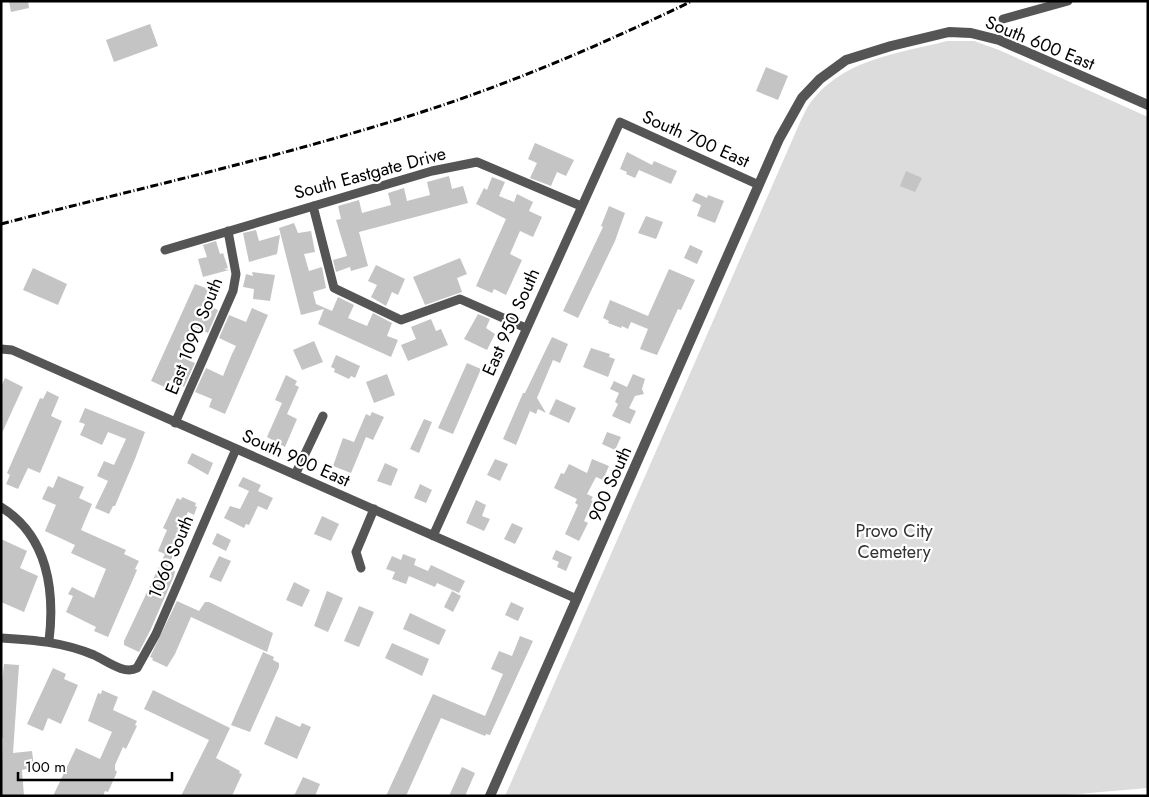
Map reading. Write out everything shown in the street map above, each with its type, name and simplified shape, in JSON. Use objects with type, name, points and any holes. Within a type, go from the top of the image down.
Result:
[{"type":"street","points":[[1003,19],[1068,1]]},
{"type":"street","name":"South 600 East","points":[[759,186],[779,139],[802,98],[833,69],[846,60],[891,46],[949,32],[971,33],[999,40],[1148,106]]},
{"type":"street","name":"South 700 East","points":[[620,122],[759,186]]},
{"type":"street","name":"East 950 South","points":[[433,536],[620,122]]},
{"type":"street","name":"South Eastgate Drive","points":[[165,250],[432,171],[477,162],[581,206]]},
{"type":"street","name":"900 South","points":[[490,796],[759,186]]},
{"type":"street","points":[[313,206],[334,288],[402,320],[460,299],[526,328]]},
{"type":"street","name":"East 1090 South","points":[[175,424],[233,291],[236,274],[228,231]]},
{"type":"street","name":"South 900 East","points":[[1,349],[12,350],[175,424],[296,475],[577,599]]},
{"type":"street","points":[[296,475],[323,416]]},
{"type":"street","name":"1060 South","points":[[49,641],[83,650],[129,670],[137,668],[146,655],[236,449]]},
{"type":"street","points":[[1,507],[27,529],[46,563],[51,593],[49,641],[1,638]]},
{"type":"street","points":[[361,568],[356,552],[374,510]]},
{"type":"green space","name":"Provo City Cemetery","points":[[947,41],[974,41],[999,50],[1148,117],[1148,788],[1054,796],[505,796],[807,108],[828,84],[843,73],[859,65]]},
{"type":"building","points":[[9,1],[28,1],[29,8],[11,12]]},
{"type":"building","points":[[150,24],[158,46],[114,62],[106,40]]},
{"type":"building","points":[[766,67],[788,76],[778,100],[756,91]]},
{"type":"building","points":[[535,143],[574,160],[566,176],[557,172],[551,186],[530,178],[537,163],[528,159]]},
{"type":"building","points":[[627,152],[652,165],[654,161],[677,171],[671,184],[639,170],[635,178],[626,174],[627,172],[620,169]]},
{"type":"building","points":[[906,171],[922,178],[915,192],[900,186]]},
{"type":"building","points":[[449,176],[452,189],[463,186],[468,203],[359,232],[368,266],[351,271],[350,267],[336,272],[333,260],[347,256],[336,220],[341,219],[338,206],[359,200],[362,213],[391,205],[388,193],[404,188],[407,201],[430,195],[427,182]]},
{"type":"building","points":[[492,177],[505,182],[499,196],[514,202],[517,194],[533,202],[529,211],[542,217],[533,237],[520,231],[510,254],[522,260],[506,295],[494,289],[492,293],[476,286],[506,219],[476,204],[484,188],[487,190]]},
{"type":"building","points":[[696,193],[707,198],[708,195],[724,201],[715,223],[697,216],[701,205],[692,201]]},
{"type":"building","points":[[609,206],[625,213],[615,241],[578,318],[563,311],[603,227],[601,226]]},
{"type":"building","points":[[646,216],[663,222],[656,239],[638,233]]},
{"type":"building","points":[[294,223],[298,233],[311,231],[315,252],[304,254],[309,271],[322,267],[326,288],[313,292],[316,304],[332,311],[338,297],[354,305],[348,318],[367,326],[373,313],[392,323],[387,336],[398,340],[391,357],[318,324],[324,309],[301,315],[279,228]]},
{"type":"building","points":[[256,230],[259,241],[280,235],[277,254],[249,262],[243,233]]},
{"type":"building","points":[[216,241],[220,254],[223,253],[228,268],[224,269],[229,270],[203,277],[198,259],[207,257],[203,245]]},
{"type":"building","points":[[690,245],[703,251],[697,264],[684,258]]},
{"type":"building","points":[[460,258],[467,274],[457,278],[462,292],[425,305],[413,277]]},
{"type":"building","points":[[376,265],[405,279],[398,295],[392,292],[386,306],[371,297],[377,285],[368,281]]},
{"type":"building","points":[[33,268],[67,284],[58,305],[23,290]]},
{"type":"building","points":[[669,269],[695,280],[681,310],[678,309],[657,355],[640,349],[648,329],[631,322],[628,329],[622,326],[621,328],[608,323],[609,321],[603,318],[610,300],[648,316]]},
{"type":"building","points":[[252,272],[275,275],[270,301],[253,299],[254,289],[243,287],[246,274],[253,276]]},
{"type":"building","points":[[195,284],[211,290],[205,304],[218,310],[208,333],[194,327],[181,357],[195,363],[184,387],[170,380],[167,388],[151,381]]},
{"type":"building","points":[[252,308],[268,315],[225,414],[209,407],[212,399],[195,392],[206,368],[223,376],[236,346],[219,338],[229,315],[246,322]]},
{"type":"building","points":[[478,314],[490,319],[486,328],[495,334],[487,350],[464,339]]},
{"type":"building","points":[[431,319],[436,331],[441,329],[448,345],[408,361],[401,345],[416,339],[411,327]]},
{"type":"building","points":[[552,337],[568,344],[560,363],[553,360],[537,398],[546,413],[538,409],[536,414],[530,411],[516,445],[503,439],[523,393],[525,393]]},
{"type":"building","points":[[314,341],[323,362],[302,370],[293,350]]},
{"type":"building","points":[[591,348],[610,354],[609,357],[615,359],[608,377],[583,367]]},
{"type":"building","points":[[336,355],[360,366],[355,378],[351,376],[349,379],[334,372],[335,369],[331,367]]},
{"type":"building","points":[[467,363],[481,369],[453,434],[438,428]]},
{"type":"building","points":[[387,374],[395,395],[374,403],[366,382]]},
{"type":"building","points":[[633,374],[645,379],[642,389],[644,394],[635,396],[629,408],[636,411],[630,424],[612,416],[618,404],[615,402],[619,393],[610,389],[614,381],[627,387]]},
{"type":"building","points":[[286,375],[297,381],[295,385],[299,387],[287,414],[297,419],[285,447],[267,437],[282,403],[275,400]]},
{"type":"building","points":[[5,378],[23,387],[1,435],[1,387]]},
{"type":"building","points":[[47,391],[59,397],[51,416],[62,421],[40,473],[28,468],[18,489],[6,484],[10,475],[7,473],[40,398],[43,399]]},
{"type":"building","points":[[556,399],[576,408],[569,423],[549,414]]},
{"type":"building","points":[[85,408],[145,432],[115,506],[113,506],[109,514],[95,508],[108,481],[97,476],[104,461],[114,465],[126,439],[108,432],[102,445],[80,435],[85,424],[79,422]]},
{"type":"building","points":[[372,412],[384,417],[373,440],[366,437],[351,473],[333,466],[343,438],[354,442],[366,414],[370,416]]},
{"type":"building","points":[[424,419],[432,422],[419,453],[410,449]]},
{"type":"building","points":[[607,432],[621,437],[615,450],[602,444]]},
{"type":"building","points":[[192,453],[213,463],[208,475],[187,463]]},
{"type":"building","points":[[495,459],[508,464],[500,481],[487,475]]},
{"type":"building","points":[[592,459],[609,466],[603,480],[596,477],[587,494],[593,497],[591,500],[593,501],[584,521],[588,523],[579,541],[565,534],[578,505],[575,503],[577,499],[554,488],[561,473],[564,474],[569,464],[587,473]]},
{"type":"building","points":[[385,463],[398,469],[391,486],[377,481]]},
{"type":"building","points":[[58,476],[84,487],[79,498],[92,504],[81,530],[126,550],[124,554],[139,561],[135,569],[137,570],[108,637],[94,631],[96,627],[66,612],[73,596],[68,594],[72,587],[94,598],[106,569],[71,553],[75,545],[45,531],[56,505],[42,499],[48,486],[53,488]]},
{"type":"building","points":[[243,477],[261,485],[258,491],[273,498],[267,510],[258,506],[249,525],[246,524],[244,528],[224,518],[230,506],[240,509],[249,491],[238,486]]},
{"type":"building","points":[[420,484],[432,490],[426,503],[414,498]]},
{"type":"building","points":[[182,497],[196,503],[195,506],[197,507],[194,515],[188,512],[174,542],[177,547],[167,568],[175,571],[174,576],[139,652],[124,645],[124,641],[165,554],[158,551],[167,530],[163,528],[177,498],[181,500]]},
{"type":"building","points":[[476,500],[486,505],[482,516],[490,519],[484,531],[466,523]]},
{"type":"building","points":[[322,516],[339,524],[331,541],[314,534]]},
{"type":"building","points":[[512,523],[523,528],[515,544],[504,539]]},
{"type":"building","points":[[217,533],[231,540],[226,551],[212,544]]},
{"type":"building","points":[[1,539],[27,551],[20,568],[38,576],[24,612],[1,602]]},
{"type":"building","points":[[556,550],[572,557],[566,571],[557,567],[559,562],[552,559]]},
{"type":"building","points":[[403,554],[416,559],[414,565],[428,571],[431,565],[465,581],[459,593],[437,583],[435,587],[409,576],[406,584],[392,579],[395,572],[386,569],[392,556],[401,560]]},
{"type":"building","points":[[219,556],[231,561],[221,582],[209,577]]},
{"type":"building","points":[[294,582],[310,590],[302,607],[286,600]]},
{"type":"building","points":[[327,591],[343,598],[328,632],[314,626]]},
{"type":"building","points":[[452,591],[461,596],[453,612],[444,607]]},
{"type":"building","points":[[177,601],[199,611],[205,602],[209,602],[273,633],[267,652],[191,617],[175,654],[167,667],[152,660],[153,658],[150,657]]},
{"type":"building","points":[[511,602],[524,608],[518,621],[505,615]]},
{"type":"building","points":[[359,606],[374,612],[359,647],[344,641]]},
{"type":"building","points":[[410,613],[446,630],[439,645],[403,629]]},
{"type":"building","points":[[520,636],[533,641],[490,735],[486,734],[485,736],[441,718],[406,796],[386,796],[433,694],[485,716],[503,674],[491,669],[499,651],[512,656]]},
{"type":"building","points":[[392,643],[429,659],[422,676],[385,658]]},
{"type":"building","points":[[263,652],[274,657],[273,660],[279,663],[279,667],[250,732],[231,725]]},
{"type":"building","points":[[4,664],[19,665],[13,753],[32,751],[34,767],[22,770],[24,796],[1,796],[3,738],[1,738],[1,692]]},
{"type":"building","points":[[53,668],[66,674],[64,679],[78,685],[61,724],[48,718],[43,731],[27,724]]},
{"type":"building","points":[[102,690],[118,697],[113,710],[137,721],[135,725],[137,726],[126,749],[123,747],[115,765],[117,772],[108,792],[105,791],[103,796],[53,796],[76,748],[100,759],[112,732],[88,721],[98,693],[101,694]]},
{"type":"building","points":[[153,690],[230,728],[216,758],[240,771],[239,773],[242,774],[232,796],[181,796],[209,740],[144,709]]},
{"type":"building","points":[[276,716],[300,727],[302,723],[311,727],[297,759],[264,744]]},
{"type":"building","points":[[462,767],[475,773],[465,796],[449,796]]},
{"type":"building","points":[[303,777],[320,784],[315,796],[294,796]]},
{"type":"railway","points":[[1,224],[296,149],[431,109],[545,67],[692,1]]}]
